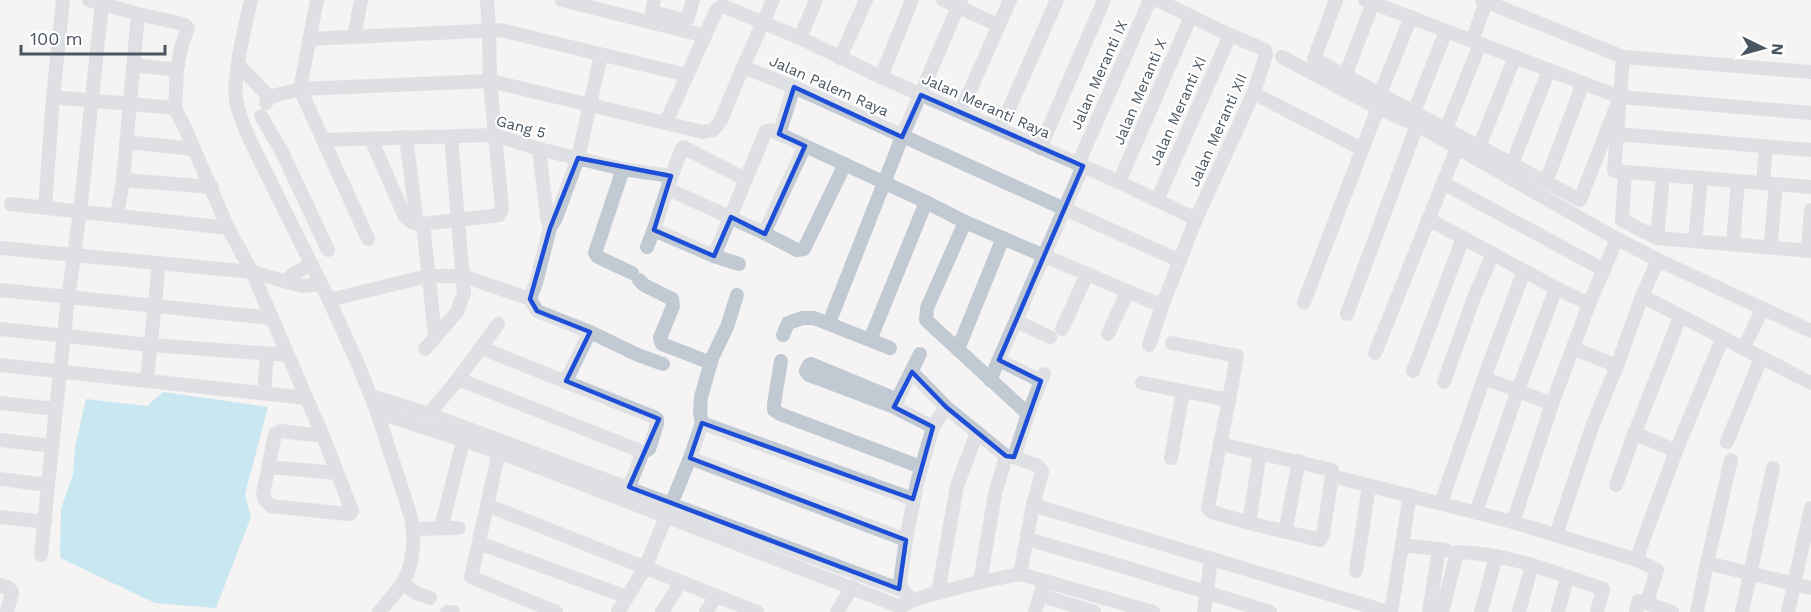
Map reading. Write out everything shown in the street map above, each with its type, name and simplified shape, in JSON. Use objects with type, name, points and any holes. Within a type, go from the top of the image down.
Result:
[{"type":"street","points":[[45,208],[63,0]]},
{"type":"street","points":[[251,0],[238,64],[237,103],[248,136],[329,300],[371,396],[414,529],[411,559],[402,583],[379,612]]},
{"type":"street","points":[[317,0],[300,89],[368,239]]},
{"type":"street","points":[[354,37],[361,0]]},
{"type":"street","points":[[371,139],[405,217],[410,222],[420,224],[496,216],[501,212],[490,81],[487,0]]},
{"type":"street","points":[[562,0],[705,36],[666,122]]},
{"type":"street","points":[[654,0],[653,12],[683,20],[688,18],[693,0]]},
{"type":"street","points":[[248,136],[269,98],[300,89],[490,81],[703,132],[717,127],[773,0]]},
{"type":"street","points":[[800,38],[816,0]]},
{"type":"street","points":[[840,58],[866,0]]},
{"type":"street","points":[[881,77],[912,0]]},
{"type":"street","points":[[943,0],[959,4],[998,25]]},
{"type":"street","points":[[961,111],[1010,0]]},
{"type":"street","points":[[1000,129],[1056,0]]},
{"type":"street","points":[[1040,148],[1104,0]]},
{"type":"street","name":"Jalan Meranti IX","points":[[990,380],[1064,210],[1080,165],[1150,0]]},
{"type":"street","points":[[1157,0],[1230,35]]},
{"type":"street","points":[[1336,0],[1314,59],[1345,76],[1379,101]]},
{"type":"street","points":[[1446,129],[1476,42],[1484,1],[1623,57],[1811,72]]},
{"type":"street","points":[[41,555],[68,298],[80,212],[91,100],[96,2],[183,24],[188,28],[181,47],[177,70],[175,108],[212,187],[228,228],[252,272],[323,436],[352,511],[351,514],[271,506],[263,494],[275,435],[278,432],[323,436]]},
{"type":"street","points":[[1345,76],[1369,2],[1620,97],[1811,113]]},
{"type":"street","points":[[829,323],[883,182],[959,4]]},
{"type":"street","name":"Jalan Meranti Raya","points":[[705,36],[717,9],[727,7],[1119,182],[1196,219]]},
{"type":"street","points":[[117,215],[123,180],[138,14]]},
{"type":"street","name":"Jalan Meranti X","points":[[1119,182],[1191,16]]},
{"type":"street","points":[[1304,302],[1411,17]]},
{"type":"street","points":[[309,39],[500,30],[687,75]]},
{"type":"street","points":[[1347,315],[1446,31]]},
{"type":"street","name":"Jalan Meranti XII","points":[[1149,345],[1196,219],[1254,92],[1264,63],[1266,52],[1230,35]]},
{"type":"street","name":"Jalan Meranti XI","points":[[1157,200],[1230,35]]},
{"type":"street","points":[[602,55],[578,159],[550,228],[530,299],[535,310],[539,312],[663,364]]},
{"type":"street","points":[[1282,57],[1415,119],[1457,148],[1617,239],[1811,331]]},
{"type":"street","points":[[1479,147],[1515,57]]},
{"type":"street","points":[[1623,57],[1614,171],[1811,187]]},
{"type":"street","points":[[238,64],[269,98]]},
{"type":"street","points":[[134,65],[177,70]]},
{"type":"street","name":"Jalan Palem Raya","points":[[743,67],[794,87],[1180,261]]},
{"type":"street","points":[[1512,164],[1549,70]]},
{"type":"street","points":[[1546,182],[1583,83]]},
{"type":"street","points":[[779,134],[794,87]]},
{"type":"street","points":[[53,97],[175,108]]},
{"type":"street","points":[[1415,119],[1446,129],[1580,200],[1620,97]]},
{"type":"street","points":[[1263,98],[1362,149]]},
{"type":"street","points":[[261,116],[282,152],[328,250]]},
{"type":"street","points":[[647,247],[684,147],[688,129]]},
{"type":"street","points":[[714,256],[766,131],[771,130],[965,222],[1162,306]]},
{"type":"street","points":[[1617,134],[1811,150]]},
{"type":"street","name":"Gang 5","points":[[323,140],[495,135],[538,150],[670,182],[731,217],[797,250],[804,249],[845,164]]},
{"type":"street","points":[[425,349],[460,306],[464,293],[451,136]]},
{"type":"street","points":[[406,137],[435,335]]},
{"type":"street","points":[[126,142],[194,149]]},
{"type":"street","points":[[764,233],[805,146]]},
{"type":"street","points":[[1766,146],[1771,240]]},
{"type":"street","points":[[684,147],[745,179]]},
{"type":"street","points":[[1375,353],[1457,148]]},
{"type":"street","points":[[538,150],[550,228]]},
{"type":"street","points":[[623,169],[595,253],[598,257],[636,276],[644,285],[672,299],[673,306],[660,338],[661,343],[711,363]]},
{"type":"street","points":[[1625,172],[1622,220],[1658,238],[1809,250],[1811,210]]},
{"type":"street","points":[[1658,238],[1663,175]]},
{"type":"street","points":[[1695,241],[1701,178]]},
{"type":"street","points":[[123,180],[212,187]]},
{"type":"street","points":[[1733,244],[1738,181]]},
{"type":"street","points":[[1443,183],[1604,270]]},
{"type":"street","points":[[870,340],[926,202]]},
{"type":"street","points":[[11,204],[228,228]]},
{"type":"street","points":[[1428,219],[1589,304]]},
{"type":"street","points":[[965,222],[925,314],[926,320],[1028,414]]},
{"type":"street","points":[[654,230],[714,256],[740,264]]},
{"type":"street","points":[[958,349],[1003,238]]},
{"type":"street","points":[[1413,371],[1463,238]]},
{"type":"street","points":[[1513,522],[1552,404],[1589,304],[1617,239]]},
{"type":"street","points":[[0,248],[252,272],[302,286],[321,284]]},
{"type":"street","points":[[1444,382],[1492,254]]},
{"type":"street","points":[[1556,535],[1593,424],[1658,260]]},
{"type":"street","points":[[147,381],[159,263]]},
{"type":"street","points":[[286,282],[293,274],[311,264]]},
{"type":"street","points":[[1442,504],[1484,378],[1524,271]]},
{"type":"street","points":[[1062,329],[1087,274]]},
{"type":"street","points":[[329,300],[428,276],[463,276],[530,299]]},
{"type":"street","points":[[1476,512],[1556,288]]},
{"type":"street","points":[[0,291],[272,318]]},
{"type":"street","points":[[1108,334],[1127,293]]},
{"type":"street","points":[[618,612],[645,568],[690,458],[702,423],[701,397],[711,363],[727,327],[737,295]]},
{"type":"street","points":[[1642,297],[1811,382]]},
{"type":"street","points":[[1743,349],[1763,308]]},
{"type":"street","points":[[1616,484],[1680,317]]},
{"type":"street","points":[[783,335],[788,323],[796,319],[814,318],[891,348]]},
{"type":"street","points":[[1016,321],[1050,337]]},
{"type":"street","points":[[429,414],[498,324]]},
{"type":"street","points":[[0,329],[150,345],[288,355]]},
{"type":"street","points":[[566,381],[590,332]]},
{"type":"street","points":[[1637,560],[1676,451],[1722,339]]},
{"type":"street","points":[[1172,343],[1237,356],[1228,400],[1208,508],[1212,512],[1249,523],[1318,540],[1321,538],[1332,470],[1220,444]]},
{"type":"street","points":[[481,348],[656,419],[657,424],[650,447],[643,452],[629,487]]},
{"type":"street","points":[[1573,348],[1617,366]]},
{"type":"street","points":[[896,403],[920,354]]},
{"type":"street","points":[[264,393],[267,355]]},
{"type":"street","points":[[1727,442],[1761,358]]},
{"type":"street","points":[[980,582],[995,494],[1043,378],[999,360]]},
{"type":"street","points":[[781,361],[774,410],[921,467]]},
{"type":"street","points":[[896,403],[809,375],[806,372],[811,364],[896,403],[933,427]]},
{"type":"street","points":[[0,365],[306,398]]},
{"type":"street","points":[[912,372],[946,407],[977,432],[1010,456],[1041,469],[1020,574]]},
{"type":"street","points":[[1484,378],[1552,404]]},
{"type":"street","points":[[458,379],[643,452]]},
{"type":"street","points":[[1142,384],[1228,400]]},
{"type":"street","points":[[1171,458],[1183,391]]},
{"type":"street","points":[[371,396],[429,414],[463,441],[899,589],[904,591],[911,601]]},
{"type":"street","points":[[0,404],[56,409]]},
{"type":"street","points":[[899,589],[913,499],[921,467],[933,427],[946,407]]},
{"type":"street","points":[[377,412],[449,429],[629,487],[669,510],[901,607],[911,601],[938,593],[1020,574],[1153,612]]},
{"type":"street","points":[[702,423],[913,499]]},
{"type":"street","points":[[938,593],[957,486],[977,432]]},
{"type":"street","points":[[1634,433],[1676,451]]},
{"type":"street","points":[[0,440],[52,446]]},
{"type":"street","points":[[441,528],[463,441]]},
{"type":"street","points":[[499,452],[471,574],[473,579],[556,612]]},
{"type":"street","points":[[1249,523],[1260,453]]},
{"type":"street","points":[[690,458],[906,540]]},
{"type":"street","points":[[1696,612],[1731,460]]},
{"type":"street","points":[[1285,532],[1299,461]]},
{"type":"street","points":[[269,467],[337,473]]},
{"type":"street","points":[[1742,612],[1773,468]]},
{"type":"street","points":[[1332,476],[1513,522],[1637,560],[1657,570],[1641,608],[1672,612]]},
{"type":"street","points":[[0,479],[48,485]]},
{"type":"street","points":[[1356,571],[1369,486]]},
{"type":"street","points":[[1033,505],[1390,612],[1410,495]]},
{"type":"street","points":[[487,505],[752,611]]},
{"type":"street","points":[[1788,612],[1811,508]]},
{"type":"street","points":[[0,517],[45,522]]},
{"type":"street","points":[[414,529],[459,528]]},
{"type":"street","points":[[1027,539],[1270,612]]},
{"type":"street","points":[[479,543],[627,597]]},
{"type":"street","points":[[1402,545],[1496,556],[1532,565],[1603,589],[1597,612]]},
{"type":"street","points":[[1429,612],[1439,549]]},
{"type":"street","points":[[1442,612],[1457,552]]},
{"type":"street","points":[[1481,612],[1496,556]]},
{"type":"street","points":[[1204,612],[1211,559]]},
{"type":"street","points":[[1707,563],[1811,588]]},
{"type":"street","points":[[1519,612],[1532,565]]},
{"type":"street","points":[[1558,612],[1567,577]]},
{"type":"street","points":[[1035,612],[1044,580]]},
{"type":"street","points":[[662,612],[681,582]]},
{"type":"street","points":[[402,583],[416,593],[430,598]]},
{"type":"street","points":[[0,585],[9,588],[12,592],[7,612]]},
{"type":"street","points":[[837,612],[852,587]]},
{"type":"street","points":[[1040,595],[1094,612]]},
{"type":"street","points":[[706,612],[716,596]]},
{"type":"street","points":[[447,612],[453,612]]},
{"type":"highlighted area","points":[[794,87],[902,137],[921,95],[1083,166],[999,360],[1041,381],[1014,457],[1006,456],[946,407],[912,372],[894,407],[933,427],[913,499],[702,423],[690,458],[906,540],[899,589],[629,487],[659,419],[566,381],[590,332],[537,311],[530,299],[550,228],[578,158],[671,176],[654,230],[714,256],[731,217],[765,234],[805,146],[779,134]]},
{"type":"water","points":[[163,392],[268,407],[245,494],[251,517],[216,608],[155,603],[60,558],[61,509],[73,474],[75,447],[86,399],[147,406]]}]
